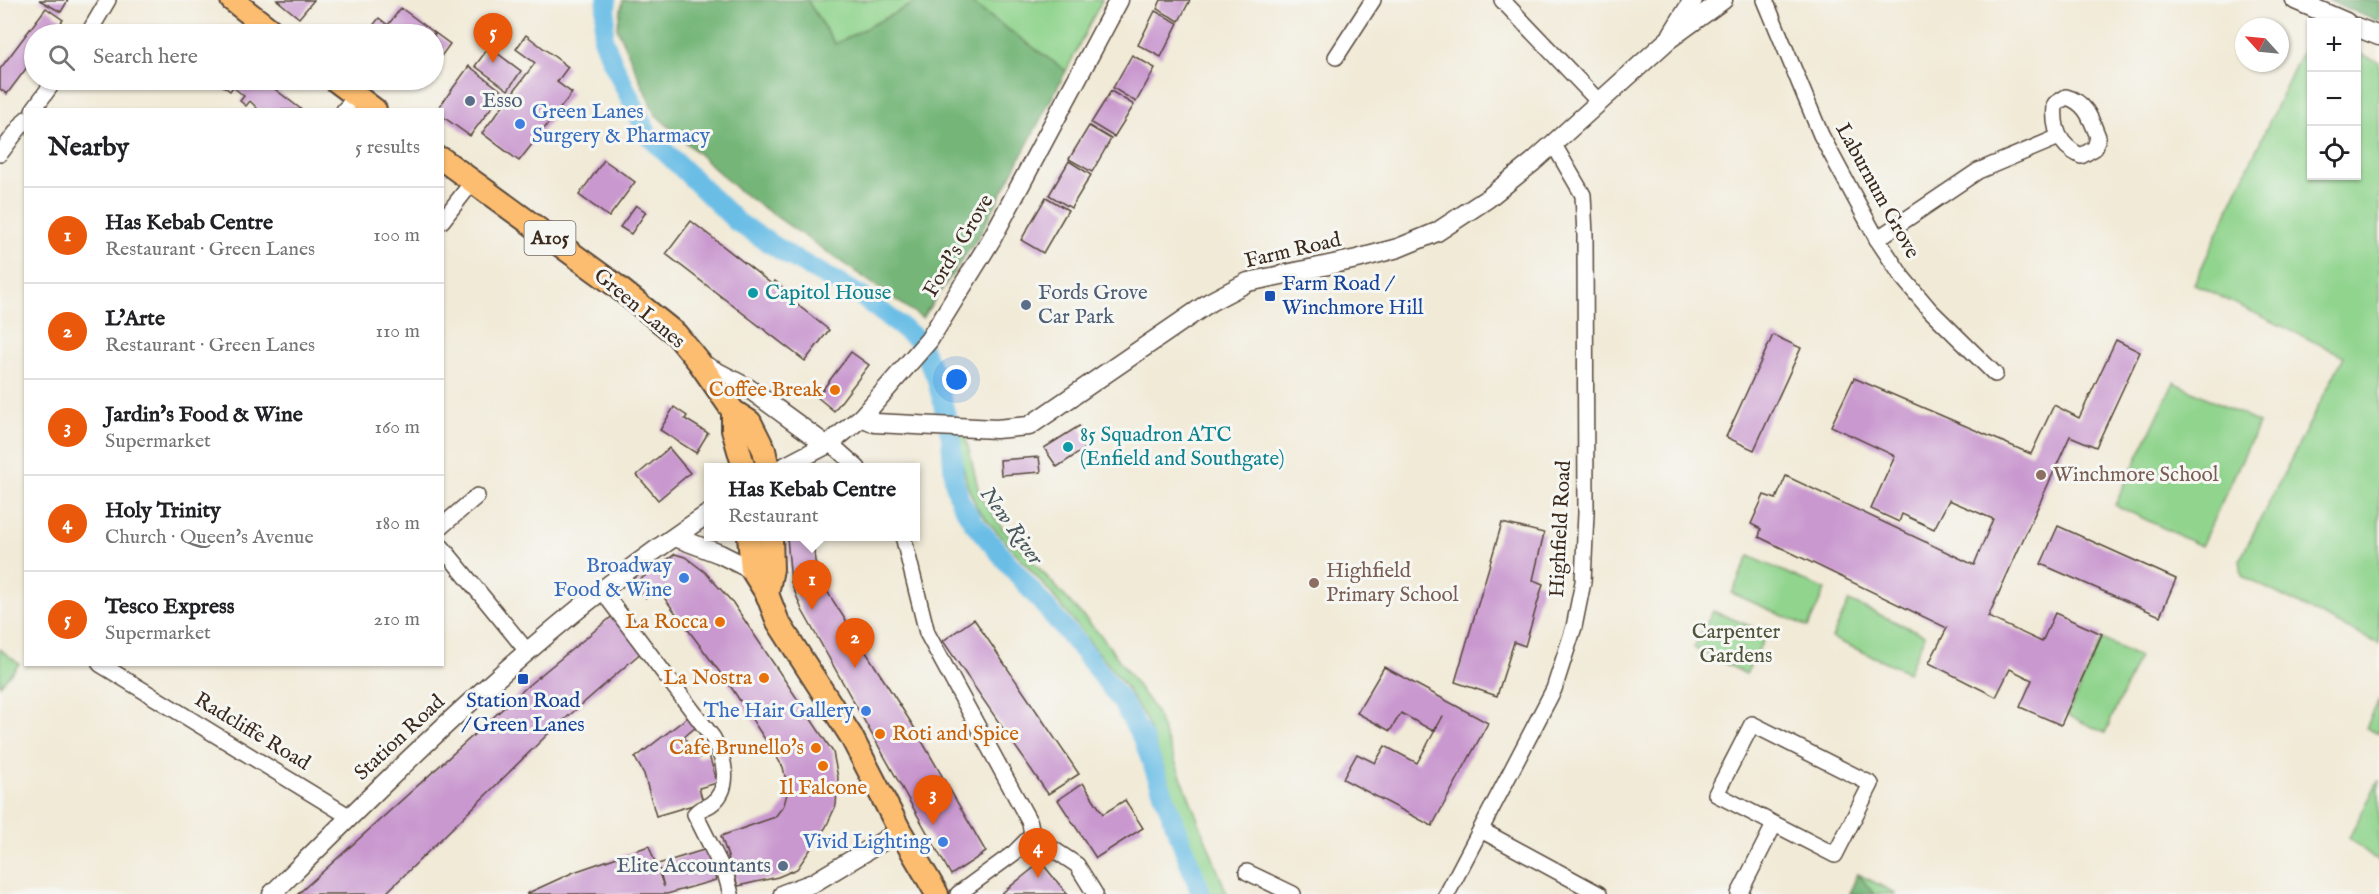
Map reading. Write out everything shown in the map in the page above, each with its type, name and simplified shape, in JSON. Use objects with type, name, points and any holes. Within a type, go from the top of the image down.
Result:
[{"type":"main road","points":[[232,0],[263,24]]},
{"type":"main road","points":[[345,90],[359,105]]},
{"type":"main road","name":"Green Lanes","points":[[444,160],[657,317],[699,362],[733,411],[750,422],[764,450],[767,463]]},
{"type":"main road","name":"Green Lanes","points":[[733,411],[733,430],[743,463]]},
{"type":"main road","points":[[749,541],[752,570],[778,622],[851,736],[900,831],[937,894]]},
{"type":"main road","points":[[766,594],[772,569],[771,541]]},
{"type":"street","points":[[94,24],[108,0]]},
{"type":"street","name":"Ford's Grove","points":[[792,463],[828,444],[862,417],[929,340],[991,240],[1119,0]]},
{"type":"street","points":[[1336,57],[1373,0]]},
{"type":"street","points":[[1502,0],[1600,103]]},
{"type":"street","name":"Farm Road","points":[[1668,40],[1693,0]]},
{"type":"street","name":"Farm Road","points":[[862,417],[875,423],[1029,426],[1210,302],[1248,282],[1357,260],[1398,248],[1437,232],[1487,200],[1554,145],[1668,40],[1724,0]]},
{"type":"street","name":"Laburnum Grove","points":[[1766,0],[1821,135],[1877,239],[1903,278],[1930,310],[1995,374]]},
{"type":"street","points":[[2295,0],[2337,18]]},
{"type":"street","points":[[2361,29],[2379,36]]},
{"type":"street","points":[[34,108],[48,90]]},
{"type":"street","points":[[0,154],[24,122]]},
{"type":"street","points":[[1877,239],[1978,171],[2059,137]]},
{"type":"street","name":"Highfield Road","points":[[1447,894],[1554,689],[1572,636],[1583,582],[1586,513],[1585,225],[1583,195],[1554,145]]},
{"type":"street","points":[[444,218],[473,181]]},
{"type":"street","points":[[699,362],[748,388],[852,463]]},
{"type":"street","points":[[444,524],[477,496]]},
{"type":"street","name":"Station Road","points":[[272,894],[386,780],[527,651],[704,517]]},
{"type":"street","points":[[675,537],[715,552],[752,570]]},
{"type":"street","points":[[904,541],[927,633],[1030,823],[1032,834],[1077,865],[1095,894]]},
{"type":"street","points":[[444,548],[527,651]]},
{"type":"street","points":[[603,592],[713,738],[724,758],[724,775],[720,795],[695,814],[726,876],[730,894]]},
{"type":"street","name":"Radcliffe Road","points":[[103,666],[350,817]]},
{"type":"street","points":[[1752,723],[1871,784],[1835,855],[1774,825],[1716,794],[1752,723]]},
{"type":"street","points":[[1739,894],[1774,825]]},
{"type":"street","points":[[1481,830],[1599,894]]},
{"type":"street","points":[[783,894],[813,883],[900,831]]},
{"type":"street","points":[[958,894],[1014,854],[1032,834]]},
{"type":"street","points":[[1247,872],[1293,894]]},
{"type":"green space","points":[[623,0],[807,0],[835,44],[920,0],[967,0],[1066,71],[980,234],[922,318],[738,190],[655,114],[617,28]]},
{"type":"green space","points":[[807,0],[920,0],[835,45]]},
{"type":"green space","points":[[967,0],[1102,0],[1066,71]]},
{"type":"green space","points":[[2328,0],[2379,0],[2379,21],[2372,19]]},
{"type":"green space","points":[[2307,41],[2307,180],[2361,180],[2361,54],[2379,62],[2379,644],[2242,576],[2240,559],[2344,356],[2194,284]]},
{"type":"green space","points":[[2174,382],[2259,423],[2201,546],[2115,505]]},
{"type":"green space","points":[[965,434],[980,496],[1003,529],[1103,638],[1155,710],[1227,894],[1210,894],[1146,720],[1125,686],[1050,592],[978,510],[967,485],[956,436]]},
{"type":"green space","points":[[1749,556],[1825,590],[1808,627],[1732,593]]},
{"type":"green space","points":[[1849,601],[1925,635],[1908,672],[1832,638]]},
{"type":"green space","name":"Carpenter Gardens","points":[[1713,611],[1767,633],[1746,674],[1694,648]]},
{"type":"green space","points":[[2102,639],[2139,657],[2105,733],[2067,715]]},
{"type":"green space","points":[[0,649],[19,664],[0,685]]},
{"type":"green space","points":[[2379,700],[2379,734],[2366,728]]},
{"type":"green space","points":[[2379,779],[2379,862],[2349,838]]},
{"type":"green space","points":[[1858,874],[1897,894],[1849,894]]},
{"type":"green space","points":[[1858,874],[1874,894],[1849,894]]},
{"type":"building","points":[[39,0],[68,0],[61,12]]},
{"type":"building","points":[[277,0],[314,0],[299,18]]},
{"type":"building","points":[[1161,0],[1190,0],[1179,21],[1157,9]]},
{"type":"building","points":[[46,8],[63,20],[60,24],[34,24]]},
{"type":"building","points":[[401,8],[423,24],[389,24]]},
{"type":"building","points":[[1155,11],[1178,23],[1161,57],[1138,45]]},
{"type":"building","points":[[379,18],[387,24],[374,24]]},
{"type":"building","points":[[526,35],[568,67],[557,82],[572,93],[519,161],[482,133],[535,63],[516,49]]},
{"type":"building","points":[[24,37],[24,71],[7,94],[0,89],[0,69]]},
{"type":"building","points":[[444,40],[450,44],[444,52]]},
{"type":"building","points":[[489,47],[521,71],[508,90],[475,66]]},
{"type":"building","points":[[1132,55],[1155,68],[1136,102],[1113,88]]},
{"type":"building","name":"Esso","points":[[469,66],[503,92],[470,136],[444,117],[444,108],[438,108]]},
{"type":"building","points":[[237,90],[276,90],[299,108],[257,108],[250,101],[246,106],[240,101],[244,96]]},
{"type":"building","points":[[1111,91],[1134,105],[1114,137],[1091,123]]},
{"type":"building","points":[[1089,126],[1111,139],[1092,172],[1069,159]]},
{"type":"building","points":[[604,160],[635,182],[609,217],[579,195]]},
{"type":"building","points":[[1069,161],[1091,175],[1071,208],[1049,195]]},
{"type":"building","points":[[1046,197],[1068,210],[1043,253],[1021,240]]},
{"type":"building","points":[[636,205],[646,212],[631,234],[620,227]]},
{"type":"building","name":"Capitol House","points":[[691,221],[773,285],[775,281],[797,300],[794,302],[829,330],[805,361],[666,254]]},
{"type":"building","points":[[1773,335],[1801,348],[1754,450],[1726,437]]},
{"type":"building","points":[[2116,340],[2140,352],[2096,447],[2070,436],[1988,617],[2042,642],[2055,613],[2102,634],[2061,725],[2020,707],[2032,680],[2010,669],[1996,697],[1929,663],[1947,628],[1759,537],[1761,529],[1751,524],[1764,495],[1776,499],[1786,476],[1974,565],[1993,519],[1949,500],[1934,529],[1902,514],[1899,522],[1871,509],[1895,456],[1831,426],[1854,378],[2031,454],[2054,405],[2079,418]]},
{"type":"building","points":[[851,352],[869,365],[834,411],[817,397]]},
{"type":"building","points":[[674,407],[687,416],[685,419],[708,433],[696,453],[660,430]]},
{"type":"building","name":"85 Squadron ATC (Enfield and Southgate)","points":[[1079,426],[1091,445],[1057,467],[1044,448]]},
{"type":"building","points":[[669,448],[690,473],[658,500],[637,475]]},
{"type":"building","name":"85 Squadron ATC (Enfield and Southgate)","points":[[1039,457],[1041,472],[1001,475],[1000,460]]},
{"type":"building","points":[[1502,523],[1544,533],[1533,580],[1543,584],[1525,646],[1514,642],[1497,696],[1455,682]]},
{"type":"building","points":[[2058,526],[2176,579],[2160,616],[2041,564]]},
{"type":"building","points":[[787,541],[813,541],[815,561],[823,585],[912,724],[986,852],[951,875],[802,610],[791,582]]},
{"type":"building","points":[[675,554],[685,557],[705,572],[733,603],[833,752],[838,778],[836,805],[826,827],[797,869],[778,877],[738,886],[721,836],[775,817],[784,805],[788,790],[783,767],[733,690],[657,588],[646,598],[634,584]]},
{"type":"building","points":[[615,614],[644,650],[548,734],[385,894],[298,894],[531,683]]},
{"type":"building","points":[[974,619],[1079,774],[1048,794],[943,641]]},
{"type":"building","points":[[1384,667],[1488,723],[1432,826],[1343,779],[1357,754],[1375,763],[1385,746],[1417,763],[1443,716],[1433,731],[1401,713],[1390,731],[1357,713]]},
{"type":"building","points":[[693,713],[701,723],[684,737],[698,758],[709,755],[717,783],[699,788],[703,802],[656,816],[644,774],[635,758]]},
{"type":"building","points":[[1083,783],[1103,814],[1125,800],[1143,828],[1096,858],[1058,800]]},
{"type":"building","points":[[649,846],[664,887],[658,864],[707,849],[716,880],[667,894],[526,894],[574,872]]},
{"type":"building","points":[[1041,862],[1067,894],[1001,894]]},
{"type":"waterway","name":"New River","points":[[607,0],[603,38],[648,135],[737,222],[790,256],[861,296],[917,339],[936,376],[951,437],[954,480],[960,501],[973,522],[1084,652],[1122,702],[1143,739],[1201,894]]},
{"type":"place","name":"Tesco Express","points":[[493,63]]},
{"type":"place","name":"Esso","points":[[470,101]]},
{"type":"place","name":"Green Lanes Surgery & Pharmacy","points":[[520,124]]},
{"type":"place","name":"Capitol House","points":[[753,293]]},
{"type":"place","name":"Farm Road / Winchmore Hill","points":[[1270,296]]},
{"type":"place","name":"Fords Grove Car Park","points":[[1026,305]]},
{"type":"place","name":"Coffee Break","points":[[835,390]]},
{"type":"place","name":"85 Squadron ATC (Enfield and Southgate)","points":[[1068,447]]},
{"type":"place","name":"Winchmore School","points":[[2041,475]]},
{"type":"place","name":"Broadway Food & Wine","points":[[684,578]]},
{"type":"place","name":"Highfield Primary School","points":[[1314,583]]},
{"type":"place","name":"Has Kebab Centre","points":[[812,610]]},
{"type":"place","name":"La Rocca","points":[[720,622]]},
{"type":"place","name":"L'Arte","points":[[855,668]]},
{"type":"place","name":"La Nostra","points":[[764,678]]},
{"type":"place","name":"Station Road / Green Lanes","points":[[523,679]]},
{"type":"place","name":"The Hair Gallery","points":[[866,711]]},
{"type":"place","name":"Roti and Spice","points":[[880,734]]},
{"type":"place","name":"Cafe Brunello's","points":[[816,748]]},
{"type":"place","name":"Il Falcone","points":[[823,766]]},
{"type":"place","name":"Jardin's Food & Wine","points":[[933,825]]},
{"type":"place","name":"Vivid Lighting","points":[[943,842]]},
{"type":"place","name":"Elite Accountants","points":[[783,866]]},
{"type":"place","name":"Holy Trinity","points":[[1038,878]]}]
